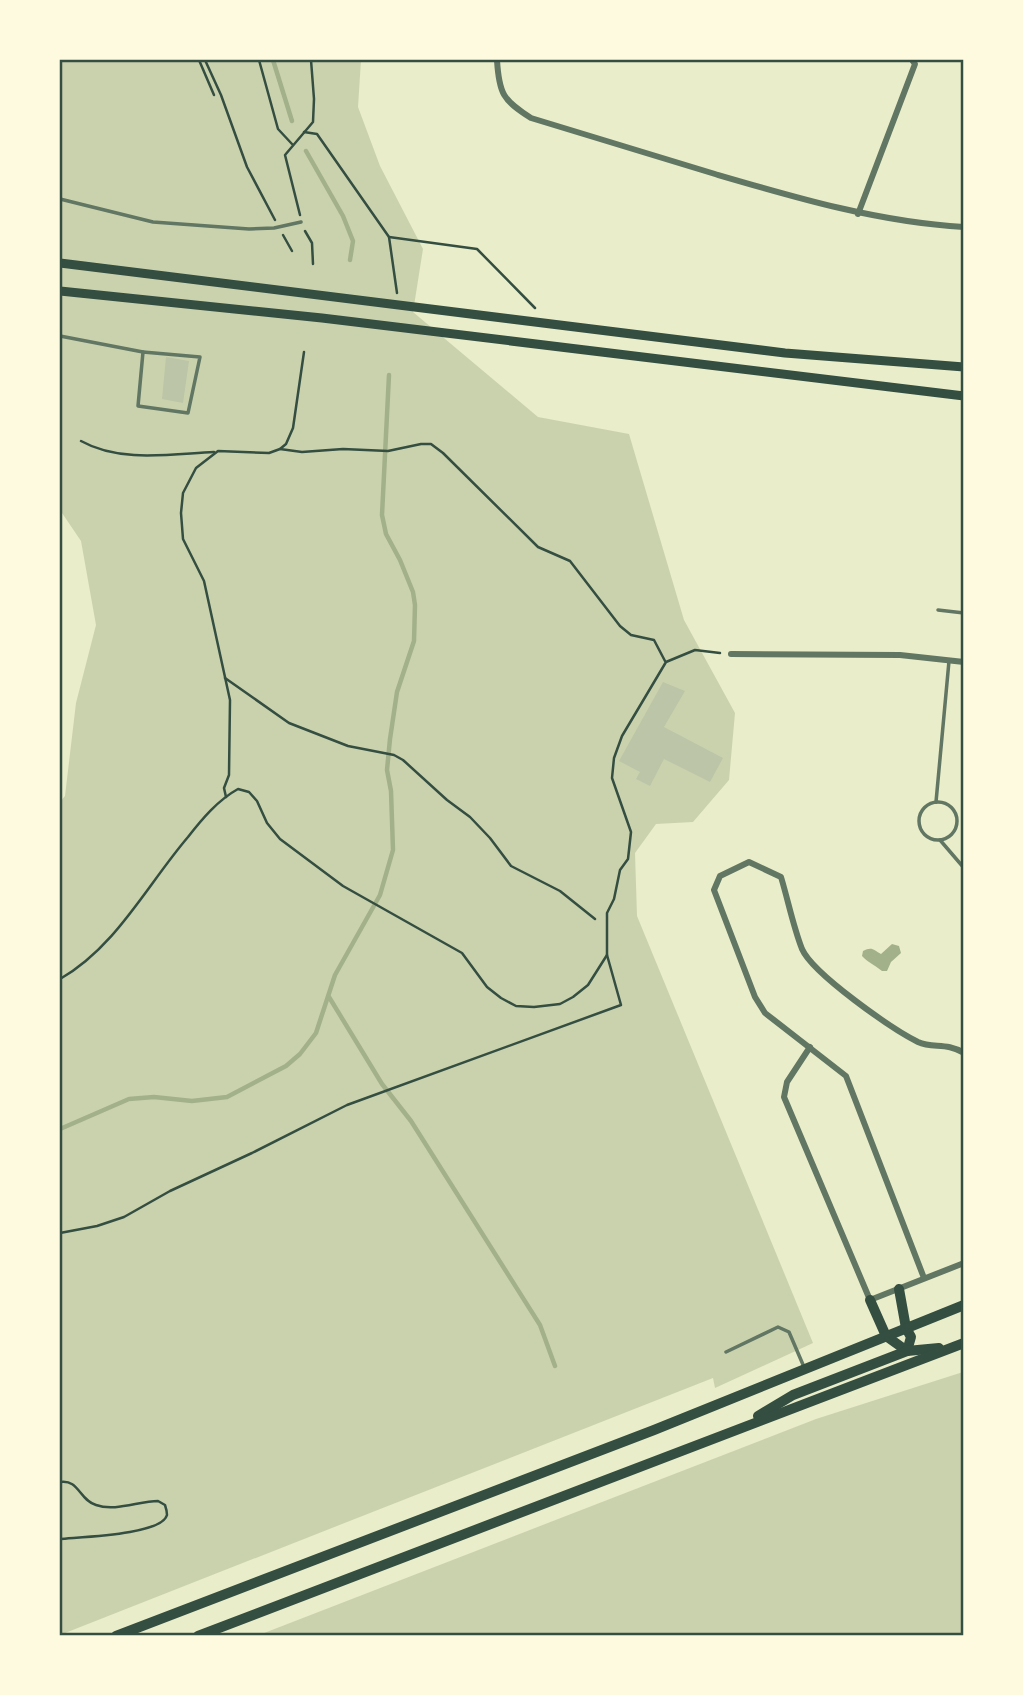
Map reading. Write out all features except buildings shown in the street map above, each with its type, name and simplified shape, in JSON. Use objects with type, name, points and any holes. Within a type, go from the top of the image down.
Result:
[{"type":"main road","points":[[60,263],[771,352],[964,367]]},
{"type":"main road","points":[[60,291],[322,318],[964,396]]},
{"type":"main road","points":[[899,1289],[906,1328],[911,1338],[907,1351]]},
{"type":"main road","points":[[870,1300],[886,1336],[907,1351]]},
{"type":"main road","points":[[116,1636],[654,1430],[964,1305]]},
{"type":"main road","points":[[198,1636],[964,1343]]},
{"type":"main road","points":[[740,1427],[793,1395],[907,1351],[952,1347]]},
{"type":"street","points":[[497,60],[503,96],[509,104],[531,118],[788,196],[859,214],[922,225],[964,227]]},
{"type":"street","points":[[859,214],[915,64],[912,60]]},
{"type":"street","points":[[731,654],[900,655],[964,662]]},
{"type":"street","points":[[923,1278],[846,1076],[765,1013],[755,997],[714,890],[720,876],[749,862],[781,877],[803,951],[822,975],[902,1035],[923,1045],[952,1046],[964,1053]]},
{"type":"street","points":[[810,1047],[787,1082],[784,1097],[870,1300],[964,1263]]},
{"type":"lane","points":[[60,199],[153,222],[274,228],[301,222]]},
{"type":"lane","points":[[60,336],[142,352],[200,357],[188,413],[138,406],[142,352]]},
{"type":"lane","points":[[939,610],[964,613]]},
{"type":"lane","points":[[936,802],[949,660]]},
{"type":"lane","points":[[940,840],[952,834],[957,821],[952,808],[936,802],[921,812],[919,825],[927,836],[940,840],[964,868]]},
{"type":"lane","points":[[726,1352],[778,1327],[789,1332],[805,1369]]},
{"type":"path","points":[[199,60],[214,95]]},
{"type":"path","points":[[205,60],[221,95],[247,167],[292,251]]},
{"type":"path","points":[[259,60],[278,129],[292,144]]},
{"type":"path","points":[[311,60],[313,122],[285,155],[301,222],[312,243],[313,264]]},
{"type":"path","points":[[304,132],[317,134],[389,237],[397,293]]},
{"type":"path","points":[[389,237],[477,249],[535,308]]},
{"type":"path","points":[[81,441],[98,451],[126,455],[218,451],[269,453],[281,449],[293,428],[304,352]]},
{"type":"path","points":[[281,449],[302,452],[343,449],[388,451],[431,444],[538,547],[570,561],[620,626],[631,635],[654,640],[666,662]]},
{"type":"path","points":[[218,451],[197,468],[183,493],[181,513],[183,539],[204,581],[230,700],[229,775],[224,788],[226,797]]},
{"type":"path","points":[[60,1233],[106,1224],[124,1217],[204,1173],[252,1153],[329,1113],[394,1086],[486,1056],[621,1005],[607,955],[607,913],[614,899],[620,870],[628,859],[631,832],[612,778],[614,758],[622,736],[666,662],[695,650],[731,654]]},
{"type":"path","points":[[224,677],[289,723],[348,746],[394,755],[470,817],[511,866],[568,897],[595,919]]},
{"type":"path","points":[[60,979],[93,956],[123,923],[181,845],[226,797],[238,789],[248,792],[257,801],[267,823],[280,839],[312,864],[386,911],[462,953],[488,987],[516,1006],[560,1004],[573,997],[588,985],[607,955]]},
{"type":"path","points":[[60,1482],[67,1481],[74,1485],[86,1500],[97,1506],[158,1501],[164,1505],[167,1514],[165,1519],[156,1525],[111,1536],[60,1539]]},
{"type":"shaded area","points":[[60,60],[361,60],[358,107],[380,166],[423,249],[413,312],[538,417],[629,434],[684,620],[735,713],[729,780],[693,822],[656,824],[635,853],[637,916],[813,1343],[715,1388],[713,1378],[60,1635],[60,802],[65,796],[76,703],[96,625],[81,541],[60,510]]},
{"type":"shaded area","points":[[892,944],[899,946],[901,953],[891,962],[887,971],[882,971],[862,956],[863,951],[869,949],[881,954]]},
{"type":"shaded area","points":[[963,1372],[963,1635],[259,1635],[816,1419]]},
{"type":"waterway","points":[[273,60],[292,121]]},
{"type":"waterway","points":[[306,151],[343,216],[353,241],[350,260]]},
{"type":"waterway","points":[[60,1129],[129,1099],[154,1097],[192,1101],[227,1097],[286,1066],[300,1054],[316,1033],[335,975],[380,895],[393,850],[391,791],[387,770],[390,739],[397,692],[414,641],[415,605],[413,592],[400,560],[386,534],[382,515],[389,375]]},
{"type":"waterway","points":[[329,997],[382,1084],[411,1121],[540,1325],[555,1366]]}]
